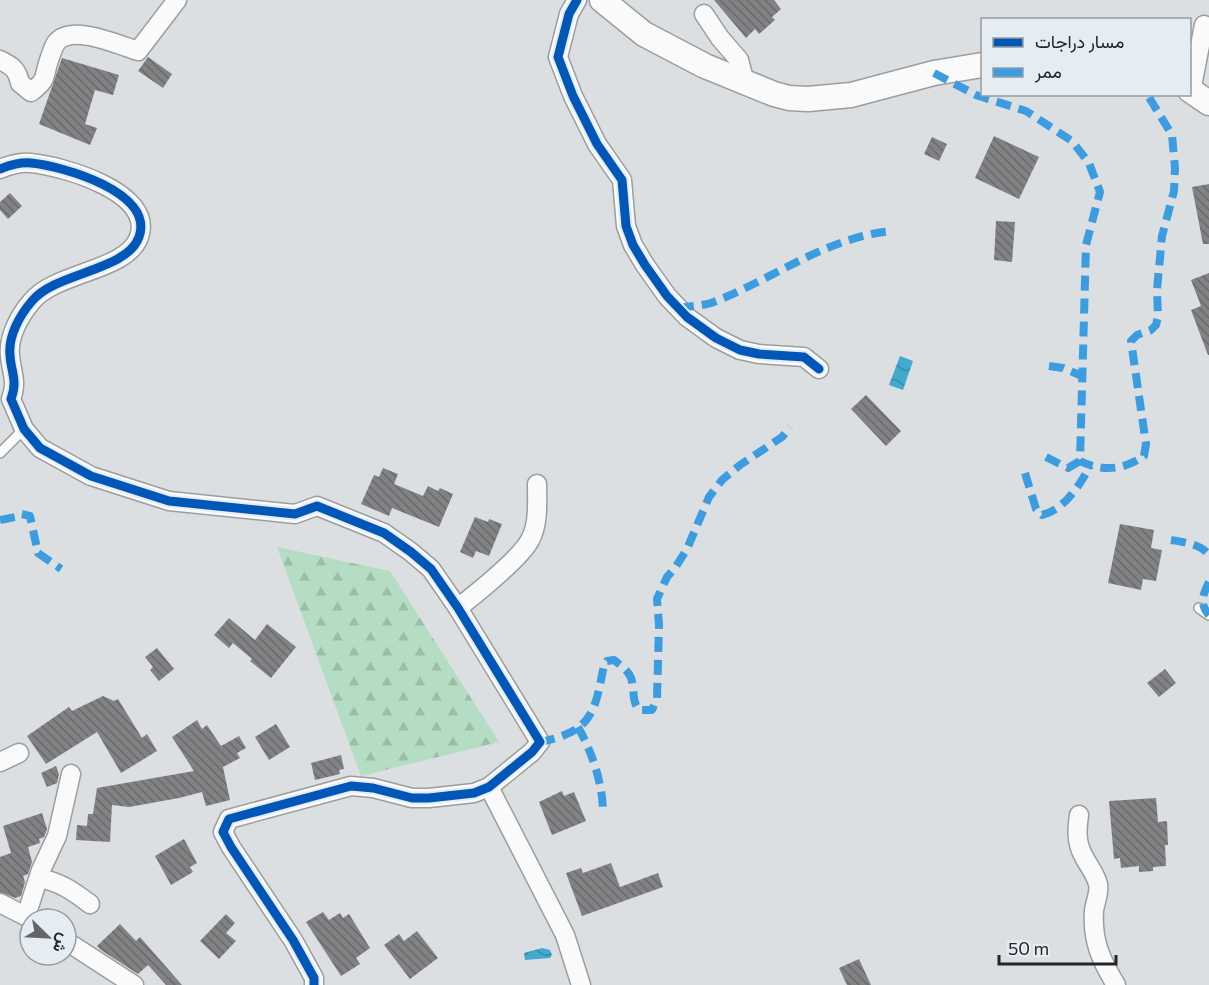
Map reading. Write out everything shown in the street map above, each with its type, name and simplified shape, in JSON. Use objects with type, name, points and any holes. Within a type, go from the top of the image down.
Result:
[{"type":"street","points":[[0,60],[10,64],[18,72],[20,83],[31,92],[44,83],[48,62],[57,42],[66,36],[83,34],[138,51],[177,0]]},
{"type":"street","points":[[577,0],[569,14],[558,57],[573,96],[597,144],[622,180],[626,226],[633,245],[645,265],[667,296],[687,317],[716,338],[740,351],[804,357],[819,369]]},
{"type":"street","points":[[602,0],[644,33],[705,66],[774,94],[808,99],[851,95],[934,73],[981,65]]},
{"type":"street","points":[[704,14],[739,60],[745,83]]},
{"type":"street","points":[[1197,95],[1204,25]]},
{"type":"street","points":[[0,169],[12,164],[29,163],[63,168],[126,198],[141,218],[138,240],[129,249],[100,267],[60,281],[42,291],[15,328],[10,355],[15,389],[5,397],[24,429],[40,448],[92,476],[170,501],[295,514],[317,506],[384,533],[431,569],[458,608],[540,742],[532,752],[489,787],[474,793],[412,798],[373,788],[351,786],[229,819],[224,832],[231,847],[292,940],[314,978],[314,985]]},
{"type":"street","points":[[458,608],[522,552],[531,539],[537,507],[537,484]]},
{"type":"street","points":[[0,762],[19,753]]},
{"type":"street","points":[[32,907],[39,878],[57,836],[71,774]]},
{"type":"street","points":[[489,787],[565,935],[580,985]]},
{"type":"street","points":[[1079,815],[1077,834],[1082,854],[1099,886],[1094,911],[1095,935],[1100,958],[1116,985]]},
{"type":"street","points":[[39,878],[55,881],[90,904]]},
{"type":"street","points":[[0,903],[18,912]]},
{"type":"street","points":[[78,949],[134,985]]},
{"type":"lane","points":[[0,453],[24,429]]},
{"type":"lane","points":[[1199,608],[1209,615]]},
{"type":"green space","points":[[277,547],[390,571],[499,742],[361,776]]},
{"type":"water","points":[[900,356],[913,361],[903,390],[889,385]]},
{"type":"water","points":[[542,948],[550,950],[552,955],[550,958],[525,960],[524,953]]},
{"type":"building","points":[[714,0],[774,0],[781,9],[772,17],[775,20],[759,34],[755,29],[746,38]]},
{"type":"building","points":[[148,57],[172,74],[163,88],[138,71]]},
{"type":"building","points":[[62,58],[119,75],[113,95],[95,90],[85,124],[97,128],[90,145],[39,124]]},
{"type":"building","points":[[994,136],[1039,157],[1019,199],[975,178]]},
{"type":"building","points":[[932,137],[947,144],[939,161],[924,154]]},
{"type":"building","points":[[1209,184],[1209,244],[1203,244],[1192,187]]},
{"type":"building","points":[[10,193],[22,206],[8,219],[0,210],[0,202]]},
{"type":"building","points":[[996,221],[1015,222],[1012,262],[994,260]]},
{"type":"building","points":[[1209,273],[1208,355],[1191,310],[1201,306],[1191,280]]},
{"type":"building","points":[[866,395],[901,431],[886,446],[851,409]]},
{"type":"building","points":[[383,468],[398,474],[394,484],[423,496],[428,486],[453,494],[439,527],[392,508],[389,516],[361,504],[374,475],[379,477]]},
{"type":"building","points":[[475,517],[502,524],[489,556],[476,551],[473,558],[460,552]]},
{"type":"building","points":[[1120,524],[1154,530],[1151,548],[1162,550],[1156,581],[1143,579],[1141,590],[1108,583]]},
{"type":"building","points":[[229,618],[255,640],[267,624],[296,647],[271,678],[233,643],[229,648],[214,635]]},
{"type":"building","points":[[157,648],[174,669],[159,681],[150,670],[153,667],[145,657]]},
{"type":"building","points":[[1165,669],[1176,683],[1159,697],[1147,683]]},
{"type":"building","points":[[103,696],[114,701],[118,699],[142,738],[147,734],[157,751],[121,773],[97,732],[46,764],[27,736],[69,707],[72,711]]},
{"type":"building","points":[[197,720],[202,729],[207,725],[221,746],[239,736],[246,748],[237,753],[240,758],[223,767],[230,800],[206,806],[202,792],[129,807],[112,805],[110,842],[76,840],[77,825],[87,826],[88,814],[93,814],[97,788],[194,771],[172,737]]},
{"type":"building","points":[[276,724],[290,747],[269,760],[255,737]]},
{"type":"building","points":[[341,755],[344,769],[339,770],[340,774],[315,780],[311,763]]},
{"type":"building","points":[[56,766],[59,774],[57,783],[47,787],[41,773]]},
{"type":"building","points":[[562,791],[564,796],[574,792],[586,821],[552,835],[539,802]]},
{"type":"building","points":[[1156,798],[1158,822],[1167,821],[1166,866],[1153,867],[1153,871],[1139,872],[1139,866],[1121,868],[1120,858],[1114,859],[1109,801]]},
{"type":"building","points":[[42,813],[47,829],[44,837],[39,839],[40,843],[28,847],[32,862],[28,874],[23,876],[25,882],[21,896],[15,898],[0,892],[0,857],[11,853],[3,826]]},
{"type":"building","points":[[184,839],[197,863],[190,867],[193,872],[171,885],[155,856]]},
{"type":"building","points":[[611,863],[620,887],[658,873],[663,887],[582,916],[566,873],[581,868],[583,873]]},
{"type":"building","points":[[323,912],[329,920],[340,913],[343,918],[349,914],[370,948],[356,958],[360,964],[341,976],[306,922]]},
{"type":"building","points":[[226,914],[235,923],[226,933],[236,941],[219,959],[200,941]]},
{"type":"building","points":[[120,924],[136,941],[140,937],[182,985],[166,985],[148,965],[138,974],[101,950],[97,946]]},
{"type":"building","points":[[417,931],[438,958],[410,979],[384,945],[399,934],[404,941]]},
{"type":"building","points":[[859,959],[871,985],[847,985],[839,968]]},
{"type":"marked path","points":[[934,73],[976,95],[1026,111],[1072,141],[1089,163],[1100,192],[1086,245],[1080,461],[1105,468],[1121,467],[1136,461],[1144,456],[1146,444],[1131,341],[1137,335],[1151,330],[1156,325],[1162,236],[1174,191],[1175,168],[1172,135],[1148,96]]},
{"type":"marked path","points":[[679,308],[711,303],[822,250],[868,235],[892,231]]},
{"type":"marked path","points":[[1049,366],[1063,368],[1082,376]]},
{"type":"marked path","points":[[540,742],[567,734],[585,722],[595,705],[607,661],[614,660],[630,675],[635,702],[639,710],[652,710],[657,698],[659,625],[657,599],[667,577],[687,549],[709,497],[722,480],[782,437],[790,427]]},
{"type":"marked path","points":[[1046,457],[1068,468],[1080,461]]},
{"type":"marked path","points":[[1025,473],[1036,509],[1042,515],[1064,502],[1076,489],[1090,466]]},
{"type":"marked path","points":[[0,520],[21,514],[30,516],[38,553],[61,569]]},
{"type":"marked path","points":[[1171,540],[1197,546],[1209,555]]},
{"type":"marked path","points":[[1209,582],[1203,599],[1204,607],[1209,615]]},
{"type":"marked path","points":[[578,727],[596,768],[603,813]]},
{"type":"cycle path","points":[[577,0],[569,14],[558,57],[573,96],[597,144],[622,180],[626,226],[633,245],[645,265],[667,296],[687,317],[716,338],[740,350],[759,354],[804,357],[819,369]]},
{"type":"cycle path","points":[[0,169],[15,164],[31,163],[83,176],[103,184],[120,195],[133,207],[140,221],[139,237],[132,248],[121,257],[43,291],[32,301],[19,319],[10,348],[14,381],[11,399],[24,429],[40,448],[91,476],[169,501],[295,514],[317,506],[384,533],[431,569],[458,608],[540,742],[532,752],[489,787],[474,793],[412,798],[373,788],[351,786],[229,819],[223,832],[293,940],[314,978],[314,985]]}]
